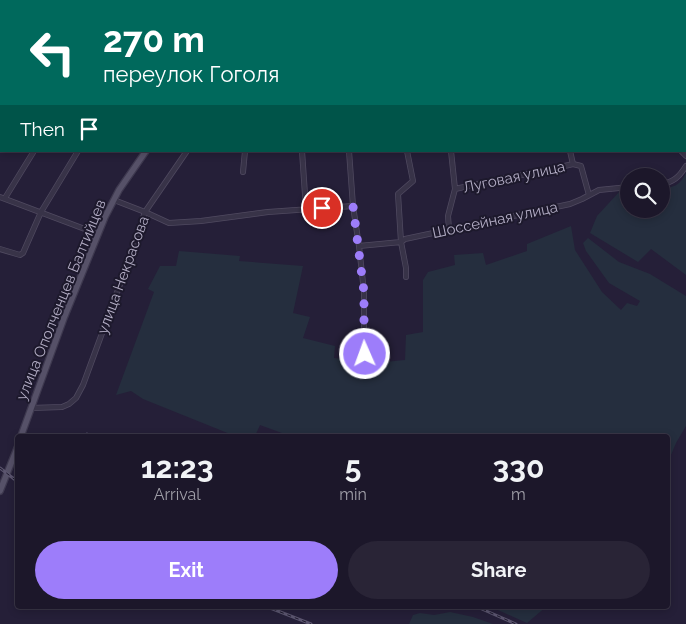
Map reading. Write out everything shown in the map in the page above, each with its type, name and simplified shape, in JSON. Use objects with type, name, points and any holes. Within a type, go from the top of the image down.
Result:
[{"type":"main road","name":"улица Ополченцев Балтийцев","points":[[22,434],[64,318],[98,234],[119,190],[145,152]]},
{"type":"main road","points":[[0,491],[15,454]]},
{"type":"street","points":[[33,152],[2,197],[98,234]]},
{"type":"street","points":[[0,249],[20,255],[23,253],[41,212],[77,152]]},
{"type":"street","name":"улица Некрасова","points":[[31,408],[62,407],[76,398],[83,385],[145,212],[187,152]]},
{"type":"street","points":[[243,172],[245,152]]},
{"type":"street","points":[[302,152],[306,209]]},
{"type":"street","points":[[349,152],[353,206],[364,292],[365,354]]},
{"type":"street","points":[[406,277],[401,242],[398,194],[413,181],[408,152]]},
{"type":"street","points":[[448,230],[448,216],[455,189],[450,152]]},
{"type":"street","points":[[570,152],[573,164],[581,166],[589,195]]},
{"type":"street","name":"Луговая улица","points":[[455,189],[573,164]]},
{"type":"street","points":[[670,182],[677,179],[686,166]]},
{"type":"street","name":"Шоссейная улица","points":[[359,246],[401,242],[405,239],[570,204],[599,190],[620,188]]},
{"type":"street","points":[[114,200],[169,223],[201,222],[268,212],[353,206]]},
{"type":"shaded area","points":[[686,173],[686,275],[651,249],[638,262],[590,233],[597,216],[620,191],[620,218],[670,218],[670,188],[679,183]]},
{"type":"shaded area","points":[[571,226],[575,250],[602,292],[621,310],[627,303],[637,306],[640,301],[609,283],[586,251],[583,243],[588,238],[619,262],[650,274],[686,296],[686,426],[670,457],[670,434],[285,434],[260,425],[256,434],[230,434],[143,399],[131,391],[116,395],[154,292],[148,289],[160,266],[176,266],[179,251],[240,256],[239,261],[303,266],[293,313],[310,317],[303,338],[335,346],[334,358],[345,359],[360,352],[374,363],[405,360],[406,335],[423,332],[423,280],[428,272],[455,265],[454,255],[483,253],[486,265],[527,251],[527,244]]},
{"type":"shaded area","points":[[496,609],[543,609],[527,623]]},
{"type":"shaded area","points":[[450,612],[493,624],[409,624],[413,615],[420,613],[434,615]]},
{"type":"railway","points":[[0,468],[15,480]]},
{"type":"railway","points":[[273,609],[311,624]]},
{"type":"railway","points":[[482,609],[516,624]]},
{"type":"route","points":[[322,208],[353,206],[364,292],[365,354]]}]
